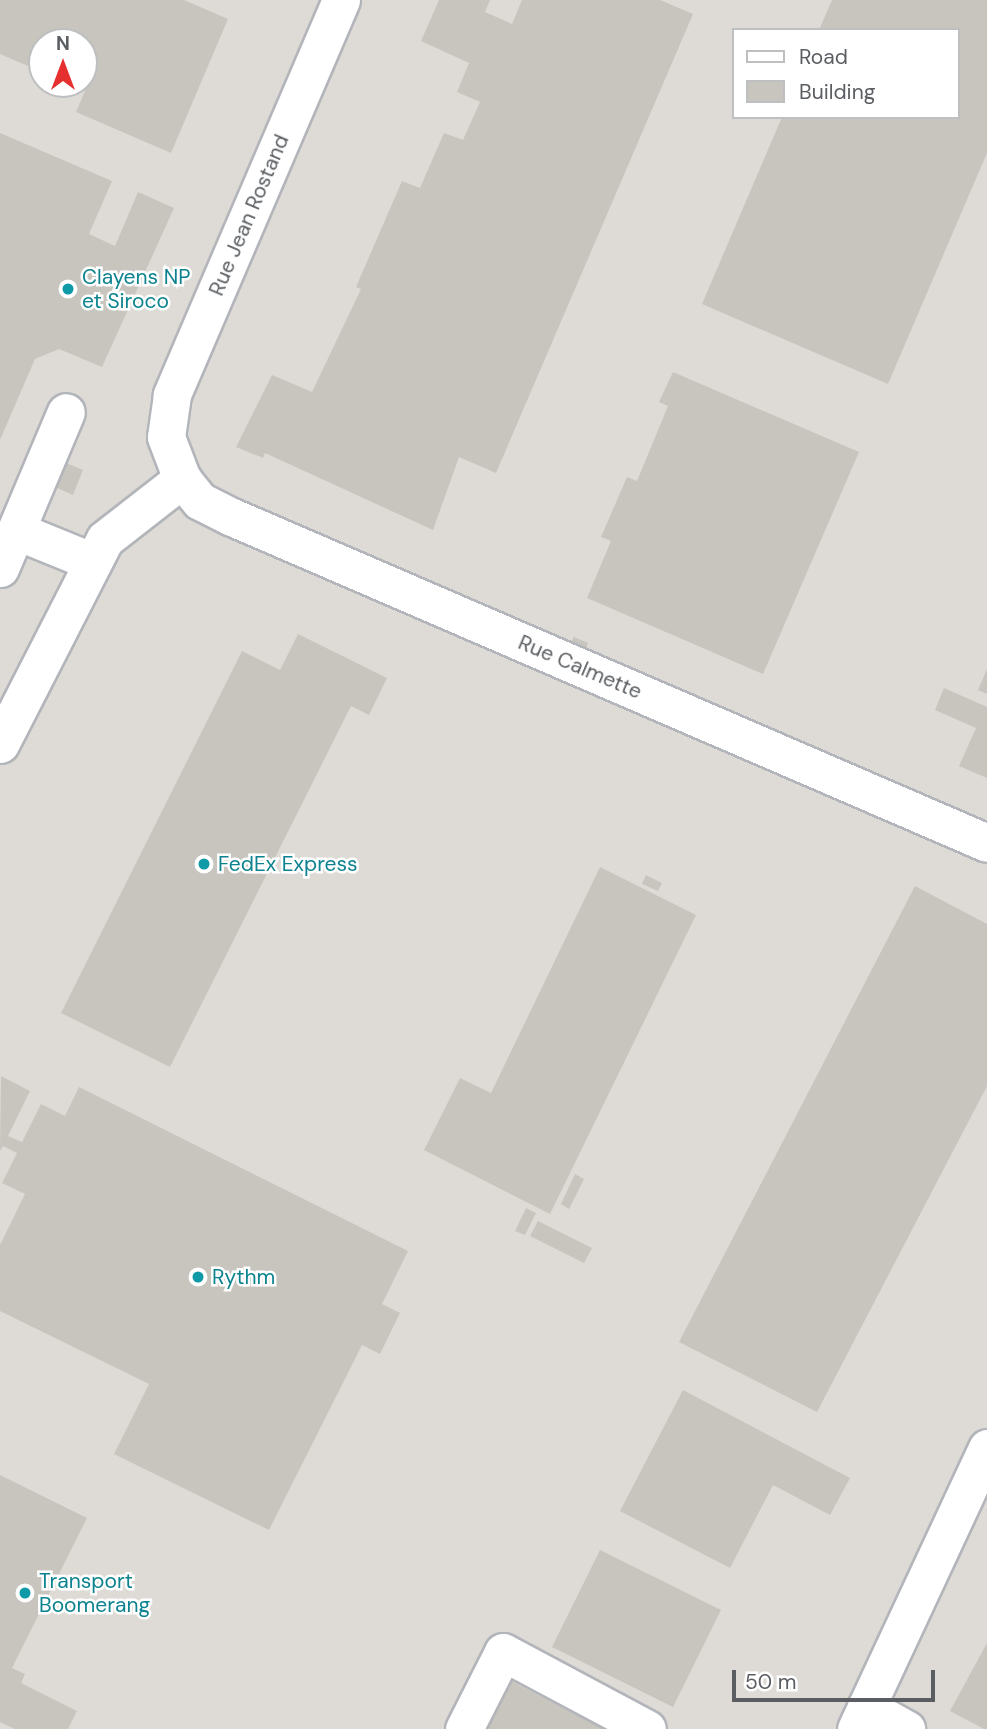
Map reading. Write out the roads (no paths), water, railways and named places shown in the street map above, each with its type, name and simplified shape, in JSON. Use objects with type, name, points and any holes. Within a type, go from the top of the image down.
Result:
[{"type":"street","name":"Rue Jean Rostand","points":[[182,479],[166,437],[172,395],[341,0]]},
{"type":"street","points":[[0,568],[66,412]]},
{"type":"street","points":[[0,744],[105,539],[182,479]]},
{"type":"street","name":"Rue Calmette","points":[[182,479],[200,501],[232,517],[987,843]]},
{"type":"street","points":[[17,531],[93,562]]},
{"type":"street","points":[[906,1729],[861,1718],[987,1448]]},
{"type":"street","points":[[464,1729],[503,1652],[647,1729]]},
{"type":"place","name":"Clayens NP et Siroco","points":[[68,289]]},
{"type":"place","name":"FedEx Express","points":[[204,864]]},
{"type":"place","name":"Rythm","points":[[198,1277]]},
{"type":"place","name":"Transport Boomerang","points":[[25,1593]]}]
